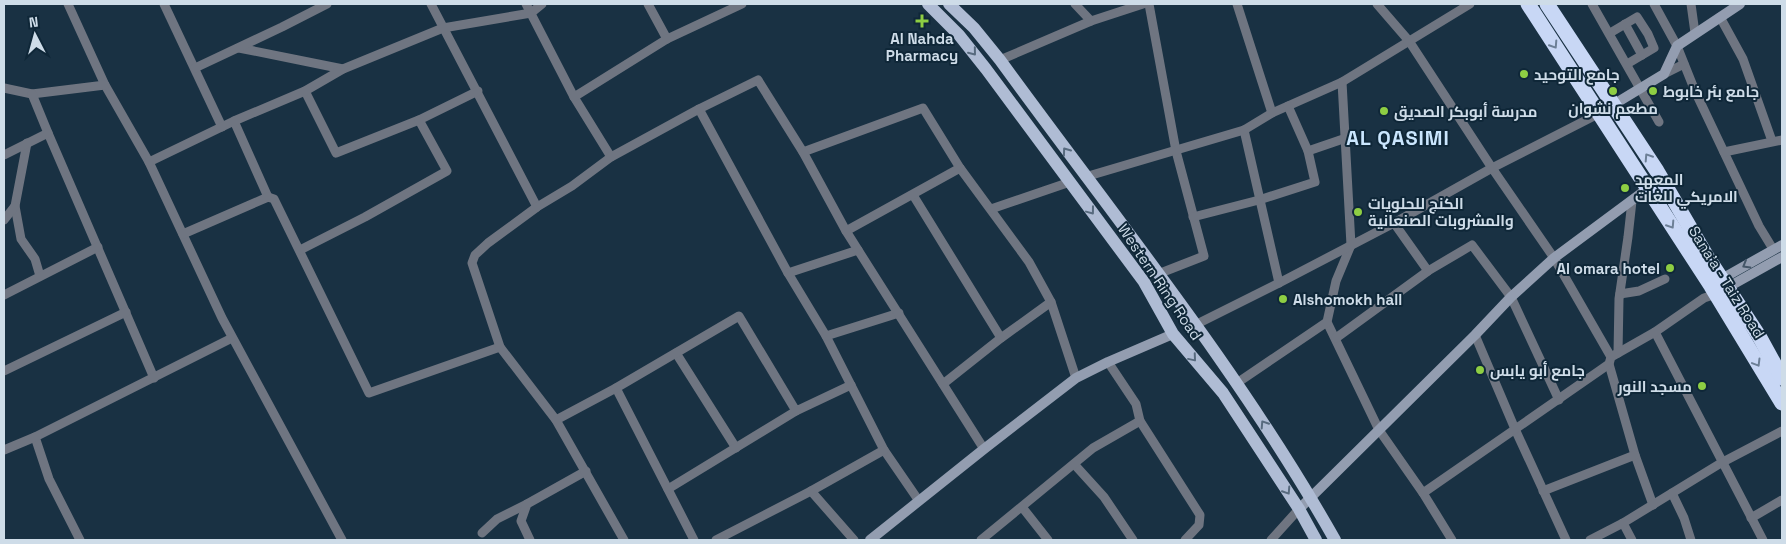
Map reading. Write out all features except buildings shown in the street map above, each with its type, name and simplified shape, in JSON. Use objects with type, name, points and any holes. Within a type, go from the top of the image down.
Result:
[{"type":"highway","name":"Sana'a - Taiz Road","points":[[1528,4],[1647,189],[1716,289],[1780,395]]},
{"type":"highway","name":"Sana'a - Taiz Road","points":[[1547,4],[1657,171],[1716,289],[1759,336],[1777,363],[1782,378]]},
{"type":"main road","name":"Western Ring Road","points":[[928,4],[959,35],[986,69],[1144,282],[1172,334],[1223,394],[1299,510],[1316,540]]},
{"type":"main road","name":"Western Ring Road","points":[[949,4],[974,28],[1000,60],[1237,383],[1311,498],[1335,540]]},
{"type":"main road","points":[[1070,182],[1085,177]]},
{"type":"main road","points":[[1223,394],[1237,383]]},
{"type":"street","points":[[164,4],[222,127]]},
{"type":"street","points":[[195,68],[327,4]]},
{"type":"street","points":[[431,4],[537,207]]},
{"type":"street","points":[[526,4],[574,97],[611,157]]},
{"type":"street","points":[[149,162],[234,121],[305,91],[343,69],[443,28],[531,13],[542,4]]},
{"type":"street","points":[[648,4],[667,39]]},
{"type":"street","points":[[574,97],[667,39],[742,4]]},
{"type":"street","points":[[1075,4],[1091,21]]},
{"type":"street","points":[[1000,60],[1091,21],[1143,4]]},
{"type":"street","points":[[1149,4],[1176,151],[1204,256],[1158,274]]},
{"type":"street","points":[[1237,4],[1272,113]]},
{"type":"street","points":[[1377,4],[1409,41],[1492,168],[1554,258],[1612,358],[1635,455],[1653,505]]},
{"type":"street","points":[[1085,177],[1244,130],[1272,113],[1342,82],[1470,4]]},
{"type":"street","points":[[1592,4],[1659,122]]},
{"type":"street","points":[[1423,493],[1559,400],[1612,358],[1655,332],[1778,247],[1759,226],[1694,91],[1677,46],[1654,4]]},
{"type":"street","points":[[1691,4],[1695,33]]},
{"type":"street","points":[[1664,74],[1677,46],[1740,4]]},
{"type":"street","points":[[71,5],[105,84],[149,162],[232,338],[342,540]]},
{"type":"street","points":[[1610,33],[1637,17],[1648,34],[1654,48],[1627,64]]},
{"type":"street","points":[[1720,17],[1744,59],[1772,141]]},
{"type":"street","points":[[1625,24],[1642,55]]},
{"type":"street","points":[[238,48],[343,69]]},
{"type":"street","points":[[1195,325],[1394,223],[1492,168],[1598,114],[1684,64]]},
{"type":"street","points":[[624,540],[556,420],[500,347],[472,264],[475,255],[537,207],[572,186],[611,157],[699,109],[758,80],[803,152],[858,250],[984,448]]},
{"type":"street","points":[[1342,82],[1351,245],[1336,281],[1328,322],[1379,430],[1423,493],[1452,540]]},
{"type":"street","points":[[4,88],[32,94],[105,84]]},
{"type":"street","points":[[305,91],[336,153],[419,120],[478,91]]},
{"type":"street","points":[[32,94],[154,378]]},
{"type":"street","points":[[1194,218],[1316,182],[1308,151],[1288,106]]},
{"type":"street","points":[[803,152],[923,108],[960,168],[1029,262],[1051,302],[1076,378]]},
{"type":"street","points":[[699,109],[788,273],[826,336],[884,450],[919,501]]},
{"type":"street","points":[[300,250],[365,217],[447,171],[419,120]]},
{"type":"street","points":[[234,121],[268,197]]},
{"type":"street","points":[[1244,130],[1279,283]]},
{"type":"street","points":[[4,155],[48,133]]},
{"type":"street","points":[[1308,151],[1346,138]]},
{"type":"street","points":[[1724,152],[1782,140]]},
{"type":"street","points":[[27,143],[15,206],[21,239],[35,259],[40,276]]},
{"type":"street","points":[[846,230],[960,168]]},
{"type":"street","points":[[991,209],[1070,182]]},
{"type":"street","points":[[1271,540],[1475,335],[1510,297],[1554,258],[1647,189]]},
{"type":"street","points":[[913,195],[1001,338]]},
{"type":"street","points":[[183,234],[268,197],[274,199],[368,392],[500,347]]},
{"type":"street","points":[[1612,358],[1632,201]]},
{"type":"street","points":[[4,220],[15,206]]},
{"type":"street","points":[[1394,223],[1428,271]]},
{"type":"street","points":[[1350,226],[1357,234],[1373,234]]},
{"type":"street","points":[[1336,338],[1428,271],[1472,245],[1510,297],[1559,400]]},
{"type":"street","points":[[4,294],[98,247]]},
{"type":"street","points":[[788,273],[858,250]]},
{"type":"street","points":[[1716,289],[1782,257]]},
{"type":"street","points":[[1620,294],[1640,291],[1665,279]]},
{"type":"street","points":[[943,384],[1001,338],[1051,302]]},
{"type":"street","points":[[4,371],[126,312]]},
{"type":"street","points":[[826,336],[899,313]]},
{"type":"street","points":[[556,420],[616,388],[739,316],[796,411]]},
{"type":"street","points":[[1237,383],[1328,322]]},
{"type":"street","points":[[1655,332],[1721,463],[1763,540]]},
{"type":"street","points":[[870,540],[984,448],[1076,378],[1172,334]]},
{"type":"street","points":[[1475,335],[1515,429],[1566,540]]},
{"type":"street","points":[[4,450],[35,437],[232,338]]},
{"type":"street","points":[[676,353],[736,448]]},
{"type":"street","points":[[1108,362],[1136,404],[1140,421],[1200,515],[1199,525],[1185,540]]},
{"type":"street","points":[[668,489],[796,411],[851,385]]},
{"type":"street","points":[[616,388],[694,540]]},
{"type":"street","points":[[981,540],[1093,448],[1140,421]]},
{"type":"street","points":[[1590,540],[1623,523],[1721,463],[1782,431]]},
{"type":"street","points":[[35,437],[49,479],[80,540]]},
{"type":"street","points":[[716,540],[811,491],[884,450]]},
{"type":"street","points":[[1543,491],[1635,455]]},
{"type":"street","points":[[1074,464],[1104,497],[1133,540]]},
{"type":"street","points":[[482,533],[497,519],[586,471]]},
{"type":"street","points":[[811,491],[854,540]]},
{"type":"street","points":[[1672,493],[1684,518],[1691,540]]},
{"type":"street","points":[[1751,518],[1782,500]]},
{"type":"street","points":[[527,504],[521,521],[530,540]]},
{"type":"street","points":[[1022,507],[1048,540]]},
{"type":"street","points":[[1623,523],[1632,540]]},
{"type":"place","name":"Al Nahda Pharmacy","points":[[922,21]]},
{"type":"place","name":"جامع التوحيد","points":[[1524,74]]},
{"type":"place","name":"مطعم نشوان","points":[[1613,91]]},
{"type":"place","name":"جامع بئر خابوط","points":[[1653,91]]},
{"type":"place","name":"مدرسة أبوبكر الصديق","points":[[1384,111]]},
{"type":"place","name":"المعهد الامريكي للغات","points":[[1625,188]]},
{"type":"place","name":"الكنج للحلويات والمشروبات الصنعانية","points":[[1358,212]]},
{"type":"place","name":"Al omara hotel","points":[[1670,268]]},
{"type":"place","name":"Alshomokh hall","points":[[1283,299]]},
{"type":"place","name":"جامع أبو يابس","points":[[1480,370]]},
{"type":"place","name":"مسجد النور","points":[[1702,386]]},
{"type":"district","name":"AL QASIMI","points":[[1398,138]]}]
